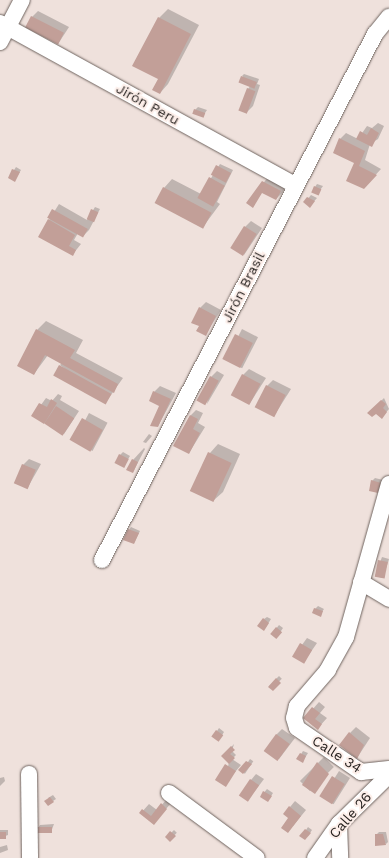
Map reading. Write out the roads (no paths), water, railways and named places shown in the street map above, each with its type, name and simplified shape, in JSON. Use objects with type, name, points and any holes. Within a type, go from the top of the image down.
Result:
[{"type":"street","points":[[0,42],[4,25],[22,0]]},
{"type":"street","name":"Jirón Brasil","points":[[102,560],[295,185],[375,34],[389,17]]},
{"type":"street","name":"Jirón Peru","points":[[4,25],[295,185]]},
{"type":"street","points":[[389,484],[361,582],[389,599]]},
{"type":"street","name":"Calle 34","points":[[361,582],[346,636],[328,670],[298,706],[294,718],[297,728],[361,772],[389,769]]},
{"type":"street","points":[[29,774],[30,858]]},
{"type":"street","name":"Calle 26","points":[[315,858],[339,824],[389,775]]},
{"type":"street","points":[[169,792],[257,858]]},
{"type":"street","points":[[339,824],[340,858]]}]
